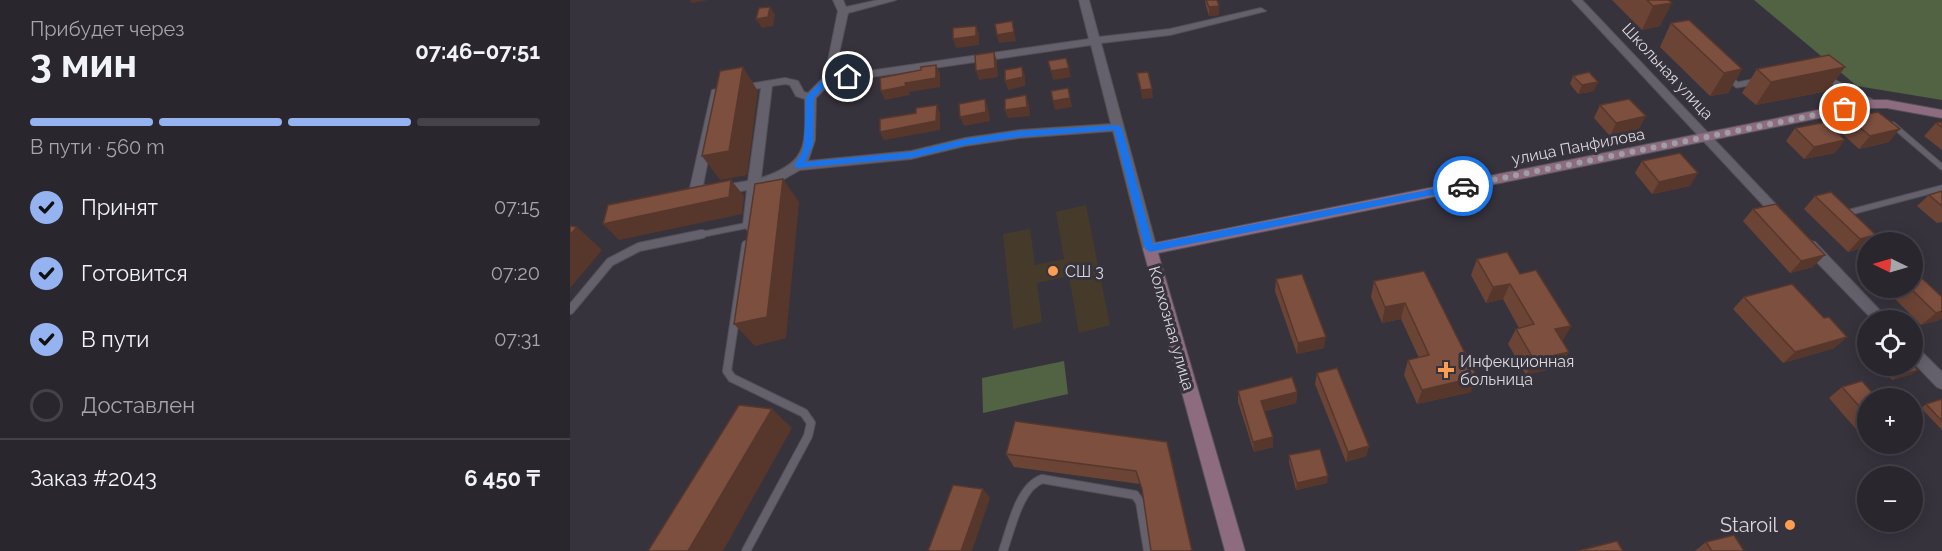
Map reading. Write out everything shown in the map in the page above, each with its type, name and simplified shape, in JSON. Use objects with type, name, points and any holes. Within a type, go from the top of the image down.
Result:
[{"type":"street","points":[[810,97],[800,94],[794,83],[790,81],[721,90],[714,94],[696,188],[701,190],[731,189],[789,172],[799,165],[808,144],[810,97],[826,80],[832,66],[840,5],[891,0]]},
{"type":"street","name":"Колхозная улица","points":[[1084,0],[1150,249],[1235,551]]},
{"type":"street","name":"Школьная улица","points":[[1577,0],[1704,137],[1872,310]]},
{"type":"street","points":[[826,80],[1095,40],[1170,32],[1261,11]]},
{"type":"street","points":[[749,225],[767,83]]},
{"type":"street","name":"улица Панфилова","points":[[1150,249],[1704,137],[1887,104],[1942,114]]},
{"type":"street","points":[[799,165],[911,155],[965,142],[1018,134],[1118,128]]},
{"type":"street","points":[[1923,362],[1942,382]]},
{"type":"lane","points":[[1722,70],[1737,85],[1770,79]]},
{"type":"lane","points":[[1823,76],[1874,107]]},
{"type":"lane","points":[[1885,118],[1942,167]]},
{"type":"lane","points":[[1847,213],[1942,188]]},
{"type":"lane","points":[[570,310],[610,262],[639,247],[749,225],[727,371],[732,378],[804,413],[811,423],[808,436],[746,551]]},
{"type":"lane","points":[[1003,551],[1025,491],[1033,482],[1042,479],[1135,495],[1140,502],[1148,551]]},
{"type":"shaded area","name":"СШ 3","points":[[1086,205],[1110,325],[1079,333],[1069,276],[1037,283],[1042,322],[1013,329],[1003,234],[1030,229],[1035,265],[1064,259],[1056,212]]},
{"type":"green space","points":[[1754,0],[1942,0],[1942,100],[1857,86]]},
{"type":"green space","points":[[1064,361],[1068,394],[983,413],[982,378]]},
{"type":"building","points":[[1206,0],[1217,0],[1219,6],[1209,7]]},
{"type":"building","points":[[1647,0],[1668,0],[1672,3],[1653,6]]},
{"type":"building","points":[[770,7],[768,17],[756,19],[759,8]]},
{"type":"building","points":[[1689,20],[1742,69],[1724,73],[1671,23]]},
{"type":"building","points":[[1012,21],[1014,32],[997,35],[995,24]]},
{"type":"building","points":[[976,26],[976,36],[953,39],[953,28]]},
{"type":"building","points":[[994,52],[995,68],[976,71],[975,55]]},
{"type":"building","points":[[1829,55],[1845,67],[1771,82],[1757,69]]},
{"type":"building","points":[[1066,58],[1069,68],[1051,71],[1048,61]]},
{"type":"building","points":[[936,65],[936,78],[905,83],[906,86],[881,91],[880,78]]},
{"type":"building","points":[[743,67],[729,151],[702,156],[720,71]]},
{"type":"building","points":[[1022,67],[1023,77],[1005,81],[1005,70]]},
{"type":"building","points":[[1148,72],[1152,89],[1141,90],[1137,73]]},
{"type":"building","points":[[1589,72],[1598,82],[1582,85],[1573,76]]},
{"type":"building","points":[[1068,88],[1070,98],[1053,101],[1051,91]]},
{"type":"building","points":[[1026,95],[1027,107],[1005,110],[1005,99]]},
{"type":"building","points":[[985,99],[986,112],[960,117],[959,104]]},
{"type":"building","points":[[1629,99],[1646,116],[1616,123],[1600,105]]},
{"type":"building","points":[[937,105],[936,121],[880,132],[880,119],[916,113],[916,108]]},
{"type":"building","points":[[1878,112],[1900,129],[1870,136],[1849,118]]},
{"type":"building","points":[[1826,122],[1845,140],[1814,147],[1795,128]]},
{"type":"building","points":[[1680,153],[1698,173],[1659,182],[1642,161]]},
{"type":"building","points":[[783,179],[767,317],[734,324],[755,184]]},
{"type":"building","points":[[731,180],[729,197],[603,224],[608,205]]},
{"type":"building","points":[[1942,191],[1942,206],[1929,195]]},
{"type":"building","points":[[1831,192],[1873,232],[1857,232],[1857,236],[1815,196]]},
{"type":"building","points":[[1776,204],[1825,255],[1801,261],[1753,209]]},
{"type":"building","points":[[570,226],[577,227],[570,235]]},
{"type":"building","points":[[1507,252],[1520,274],[1536,270],[1571,326],[1555,329],[1569,352],[1534,360],[1516,329],[1534,324],[1510,284],[1493,287],[1477,259]]},
{"type":"building","points":[[1424,271],[1477,377],[1422,390],[1408,360],[1429,355],[1405,303],[1385,307],[1374,281]]},
{"type":"building","points":[[1302,274],[1326,337],[1298,343],[1276,279]]},
{"type":"building","points":[[1923,279],[1942,297],[1942,311],[1936,313],[1920,298],[1923,298]]},
{"type":"building","points":[[1792,284],[1824,318],[1829,317],[1847,337],[1795,352],[1744,297]]},
{"type":"building","points":[[1337,368],[1369,446],[1348,452],[1317,373]]},
{"type":"building","points":[[1292,377],[1297,392],[1261,401],[1273,437],[1253,442],[1238,391]]},
{"type":"building","points":[[1862,381],[1868,388],[1857,388],[1857,404],[1842,387]]},
{"type":"building","points":[[1942,399],[1942,421],[1926,404]]},
{"type":"building","points":[[739,405],[772,409],[688,551],[648,551]]},
{"type":"building","points":[[1015,421],[1167,442],[1192,551],[1151,551],[1142,489],[1136,471],[1006,454]]},
{"type":"building","points":[[1320,449],[1328,476],[1297,483],[1289,455]]},
{"type":"building","points":[[953,485],[983,489],[961,551],[928,551]]},
{"type":"building","points":[[1734,535],[1744,551],[1712,551],[1706,542]]},
{"type":"building","points":[[1617,541],[1623,551],[1578,551]]},
{"type":"way so far","points":[[1463,186],[1845,109]]},
{"type":"place","name":"СШ 3","points":[[1053,271]]},
{"type":"place","name":"Инфекционная больница","points":[[1446,370]]},
{"type":"place","name":"Staroil","points":[[1790,525]]},
{"type":"route","points":[[848,77],[826,80],[810,97],[808,144],[799,165],[911,155],[965,142],[1018,134],[1118,128],[1150,249],[1463,186]]}]
